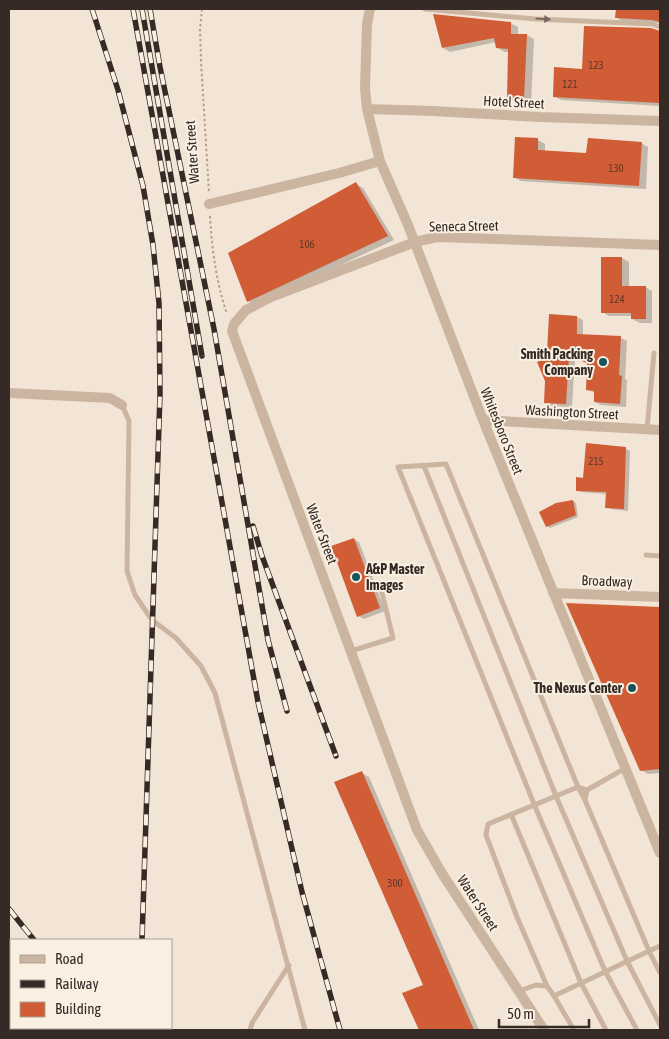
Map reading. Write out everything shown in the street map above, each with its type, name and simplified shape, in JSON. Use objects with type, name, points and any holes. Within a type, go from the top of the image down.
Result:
[{"type":"street","name":"Whitesboro Street","points":[[370,9],[367,24],[365,88],[367,109],[380,161],[415,242],[483,420],[660,854]]},
{"type":"street","name":"Hotel Street","points":[[367,109],[539,118],[660,121]]},
{"type":"street","points":[[209,204],[339,173],[380,161]]},
{"type":"street","name":"Seneca Street","points":[[232,331],[234,324],[246,310],[271,297],[415,242],[437,237],[660,245]]},
{"type":"street","name":"Water Street","points":[[232,331],[417,830],[443,875],[544,1030]]},
{"type":"street","points":[[9,393],[110,398],[122,405]]},
{"type":"street","name":"Washington Street","points":[[483,420],[660,430]]},
{"type":"street","name":"Broadway","points":[[553,593],[660,597]]},
{"type":"lane","points":[[425,9],[536,19],[652,24],[660,27]]},
{"type":"lane","points":[[647,429],[654,353]]},
{"type":"lane","points":[[122,405],[129,421],[127,571],[135,595],[152,620],[176,638],[201,666],[215,692],[305,1030]]},
{"type":"lane","points":[[637,1030],[605,971],[534,804],[398,467],[446,464],[578,787],[660,973]]},
{"type":"lane","points":[[424,466],[556,796],[627,960],[660,1025]]},
{"type":"lane","points":[[646,555],[660,556]]},
{"type":"lane","points":[[350,651],[393,638],[381,589]]},
{"type":"lane","points":[[574,1030],[547,986],[517,917],[486,835],[488,824],[578,787],[587,790],[624,769]]},
{"type":"lane","points":[[585,800],[587,790]]},
{"type":"lane","points":[[511,814],[581,983],[606,1030]]},
{"type":"lane","points":[[554,996],[660,946]]},
{"type":"lane","points":[[250,1030],[252,1023],[289,966]]},
{"type":"lane","points":[[518,991],[536,985],[547,986]]},
{"type":"path","name":"Water Street","points":[[202,9],[200,29],[201,61],[212,248],[218,288],[232,331]]},
{"type":"building","points":[[616,9],[660,9],[660,22],[615,18]]},
{"type":"building","points":[[433,14],[511,22],[511,34],[527,34],[524,99],[507,100],[508,49],[496,48],[494,38],[442,48]]},
{"type":"building","points":[[584,26],[651,28],[660,31],[659,103],[553,97],[554,67],[582,69]]},
{"type":"building","points":[[515,137],[538,138],[538,150],[586,153],[588,138],[642,142],[639,186],[513,178]]},
{"type":"building","points":[[356,182],[388,236],[247,302],[228,253]]},
{"type":"building","points":[[601,257],[622,257],[622,286],[646,286],[646,319],[631,319],[631,313],[601,313]]},
{"type":"building","points":[[549,314],[577,316],[577,334],[621,336],[619,375],[622,376],[620,404],[594,402],[594,391],[586,390],[587,363],[569,356],[566,404],[544,403],[545,381],[537,362],[546,358]]},
{"type":"building","points":[[586,443],[626,447],[624,509],[605,508],[606,492],[576,491],[576,477],[583,478]]},
{"type":"building","points":[[573,500],[576,515],[546,527],[539,512],[556,503]]},
{"type":"building","name":"A&P Master Images","points":[[354,538],[380,608],[357,617],[331,546]]},
{"type":"building","name":"The Nexus Center","points":[[566,603],[660,607],[660,769],[640,771]]},
{"type":"building","points":[[362,771],[474,1030],[419,1030],[402,993],[423,985],[334,782]]},
{"type":"railway","points":[[92,9],[118,90],[143,186],[153,245],[159,303],[160,394],[142,939]]},
{"type":"railway","points":[[133,9],[258,702],[302,892],[340,1030]]},
{"type":"railway","points":[[142,9],[202,356]]},
{"type":"railway","points":[[150,9],[160,67],[214,329],[268,640],[287,711]]},
{"type":"railway","points":[[253,526],[262,556],[336,756]]},
{"type":"railway","points":[[9,909],[33,939]]},
{"type":"place","name":"Smith Packing Company","points":[[603,362]]},
{"type":"place","name":"A&P Master Images","points":[[356,577]]},
{"type":"place","name":"The Nexus Center","points":[[632,688]]}]
